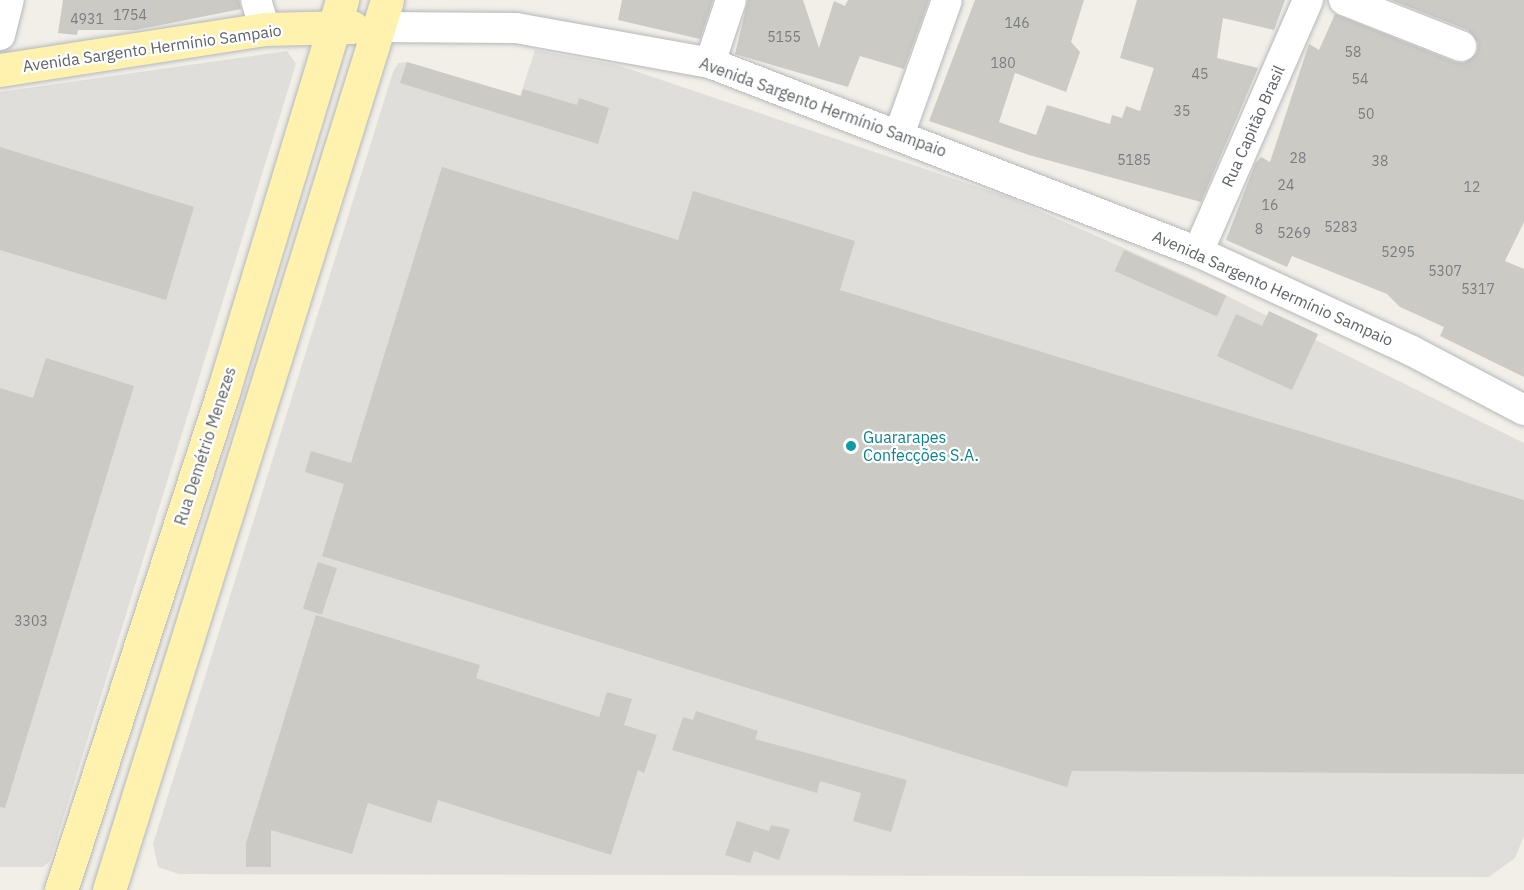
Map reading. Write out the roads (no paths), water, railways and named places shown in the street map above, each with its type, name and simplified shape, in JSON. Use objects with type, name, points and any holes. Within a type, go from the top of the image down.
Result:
[{"type":"main road","name":"Avenida Sargento Hermínio Sampaio","points":[[0,70],[261,15],[382,13]]},
{"type":"main road","points":[[109,890],[382,13]]},
{"type":"main road","name":"Rua Demétrio Menezes","points":[[61,890],[220,402],[337,14]]},
{"type":"street","points":[[0,35],[9,0]]},
{"type":"street","points":[[710,63],[731,0]]},
{"type":"street","points":[[900,132],[947,0]]},
{"type":"street","name":"Rua Capitão Brasil","points":[[1198,252],[1308,0]]},
{"type":"street","points":[[1344,0],[1461,46]]},
{"type":"street","name":"Avenida Sargento Hermínio Sampaio","points":[[382,13],[507,27],[710,63],[900,132],[1198,252],[1412,351],[1524,410]]},
{"type":"place","name":"Guararapes Confecções S.A.","points":[[851,446]]}]
